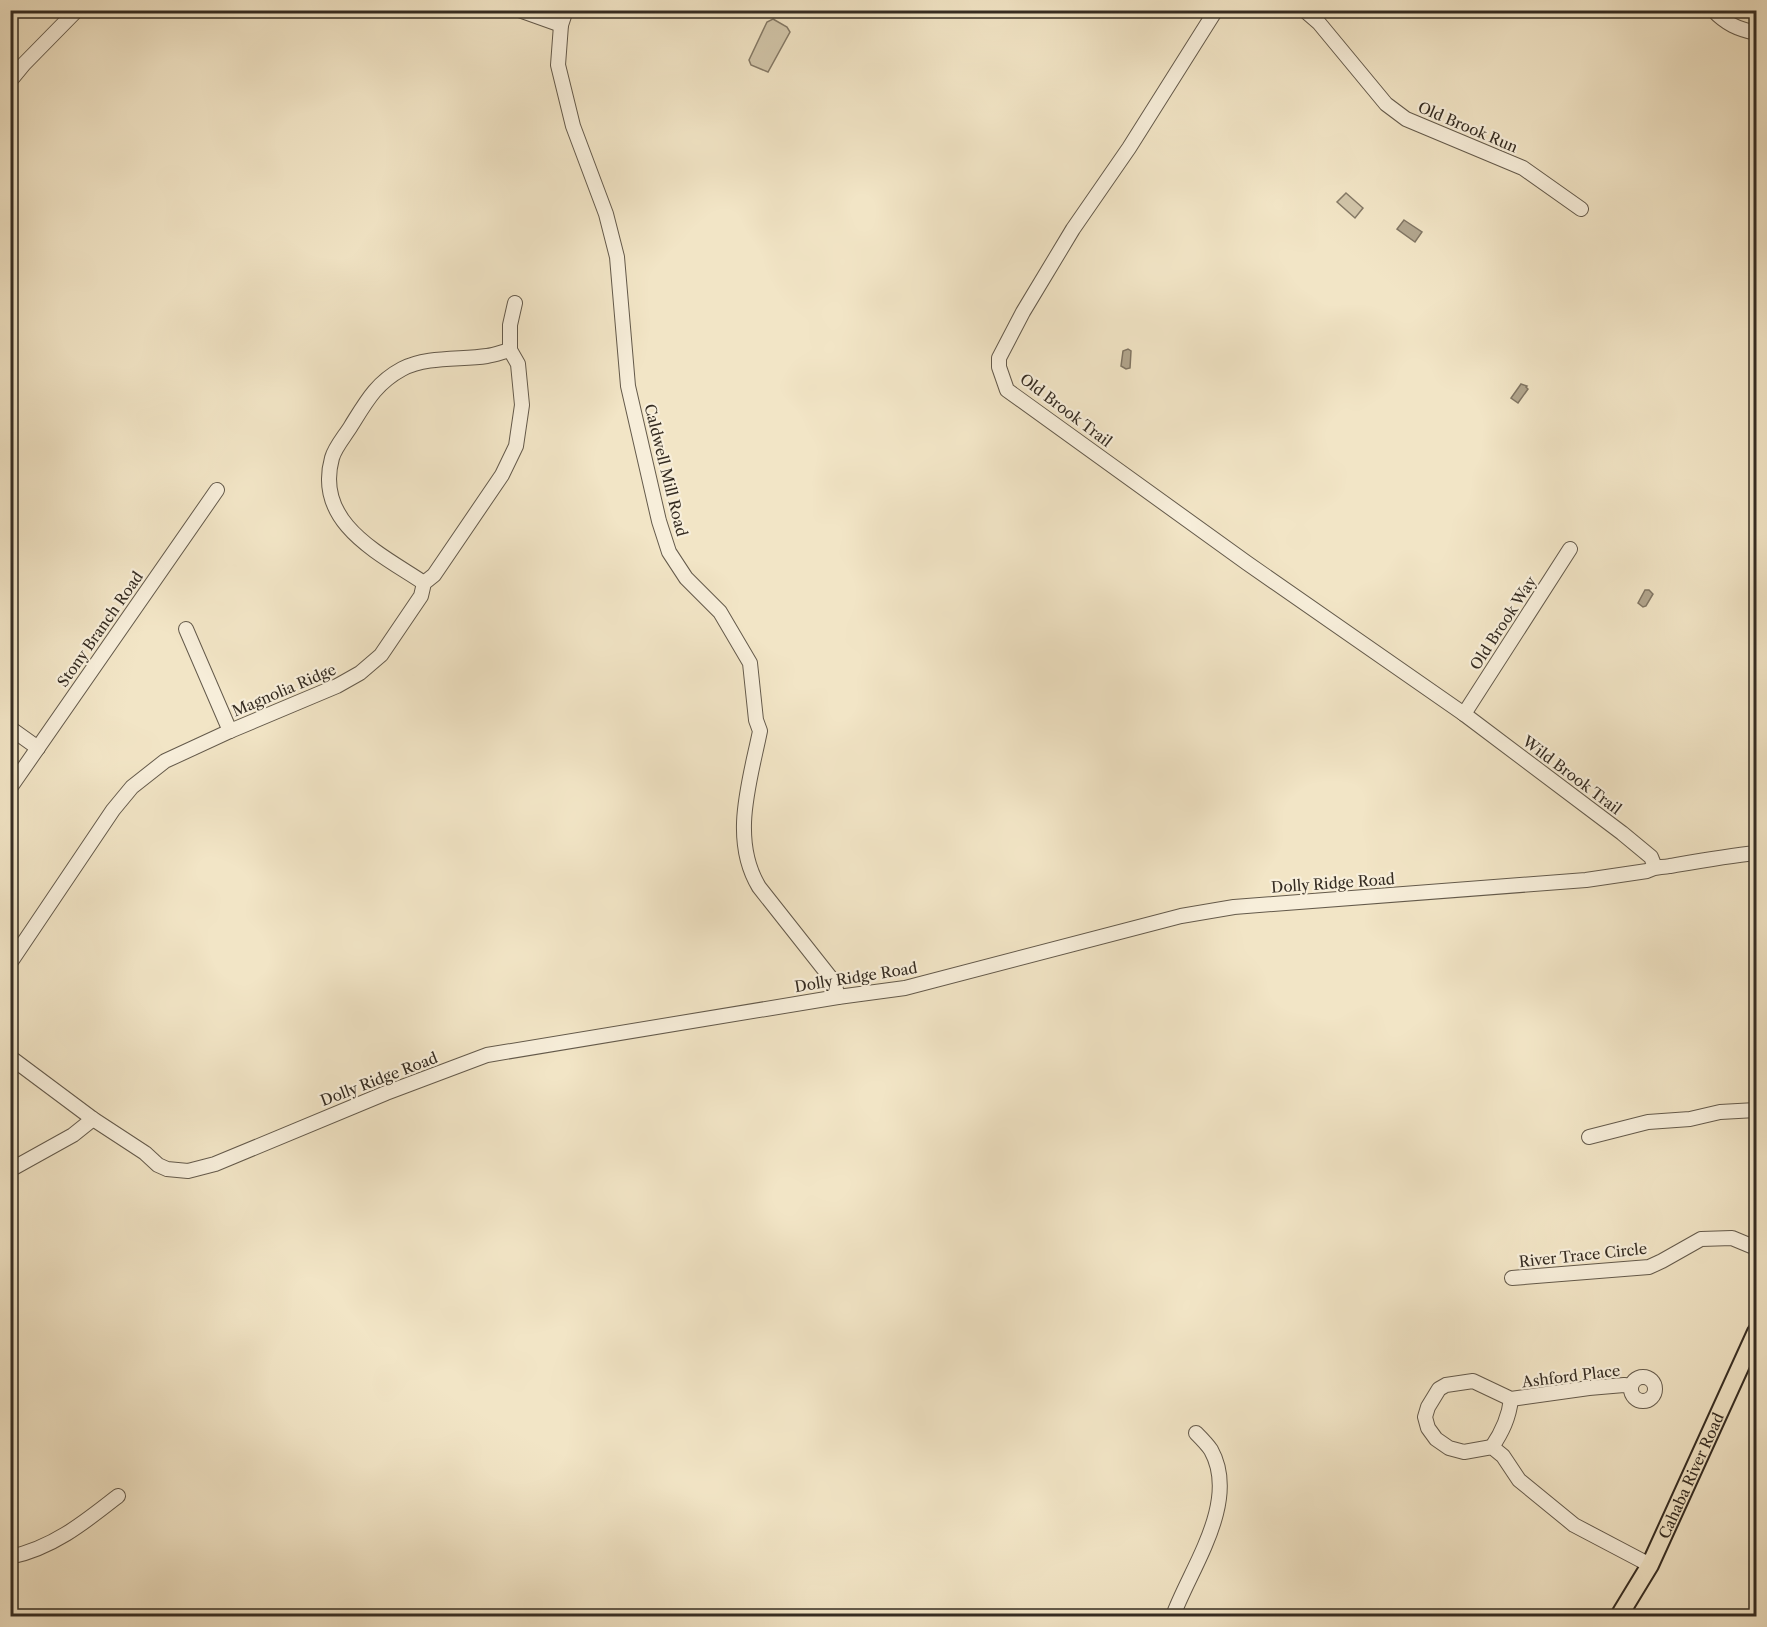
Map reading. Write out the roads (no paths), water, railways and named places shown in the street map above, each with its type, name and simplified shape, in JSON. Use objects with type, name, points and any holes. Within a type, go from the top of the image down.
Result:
[{"type":"main road","name":"Cahaba River Road","points":[[1618,1617],[1650,1565],[1756,1332]]},
{"type":"street","points":[[10,81],[76,10]]},
{"type":"street","points":[[519,10],[561,26]]},
{"type":"street","name":"Caldwell Mill Road","points":[[566,10],[561,26],[558,65],[562,87],[573,126],[606,213],[617,256],[628,386],[659,521],[669,552],[686,578],[720,612],[750,663],[756,720],[760,730],[743,813],[748,858],[759,887],[834,982],[838,997]]},
{"type":"street","name":"Old Brook Trail","points":[[1216,10],[1129,148],[1073,229],[1005,344],[999,358],[999,367],[1007,390],[1233,553],[1464,714]]},
{"type":"street","name":"Old Brook Run","points":[[1304,10],[1319,23],[1386,104],[1406,119],[1523,168],[1581,209]]},
{"type":"street","points":[[1713,10],[1724,22],[1756,33]]},
{"type":"street","name":"Magnolia Ridge","points":[[10,963],[113,810],[132,787],[165,761],[337,686],[360,673],[381,655],[421,596],[424,583],[434,575],[502,475],[516,446],[522,405],[518,364],[510,350],[510,325],[515,303]]},
{"type":"street","points":[[424,583],[364,544],[343,523],[332,502],[329,480],[333,456],[374,390],[403,369],[429,361],[489,356],[510,350]]},
{"type":"street","name":"Stony Branch Road","points":[[10,788],[217,490]]},
{"type":"street","name":"Old Brook Way","points":[[1464,714],[1570,549]]},
{"type":"street","points":[[186,629],[230,731]]},
{"type":"street","name":"Wild Brook Trail","points":[[1464,714],[1652,857],[1655,867]]},
{"type":"street","points":[[10,728],[38,748]]},
{"type":"street","name":"Dolly Ridge Road","points":[[10,1057],[93,1119],[145,1153],[158,1165],[167,1169],[188,1171],[215,1164],[386,1093],[487,1055],[905,988],[1181,916],[1214,910],[1586,880],[1647,872],[1655,867],[1666,867],[1695,860],[1756,853]]},
{"type":"street","points":[[1589,1137],[1648,1122],[1690,1119],[1720,1112],[1756,1110]]},
{"type":"street","points":[[10,1170],[73,1136],[93,1119]]},
{"type":"street","name":"River Trace Circle","points":[[1512,1278],[1649,1267],[1701,1239],[1732,1238],[1756,1248]]},
{"type":"street","name":"Ashford Place","points":[[1492,1447],[1464,1452],[1449,1448],[1436,1439],[1428,1428],[1425,1417],[1439,1389],[1446,1385],[1473,1382],[1511,1399],[1589,1388],[1631,1386]]},
{"type":"street","points":[[1511,1399],[1502,1433],[1492,1447],[1503,1456],[1519,1480],[1574,1525],[1650,1565]]},
{"type":"street","points":[[1173,1617],[1214,1524],[1218,1500],[1219,1476],[1211,1450],[1196,1433]]},
{"type":"street","points":[[10,1557],[29,1553],[74,1531],[118,1496]]}]
